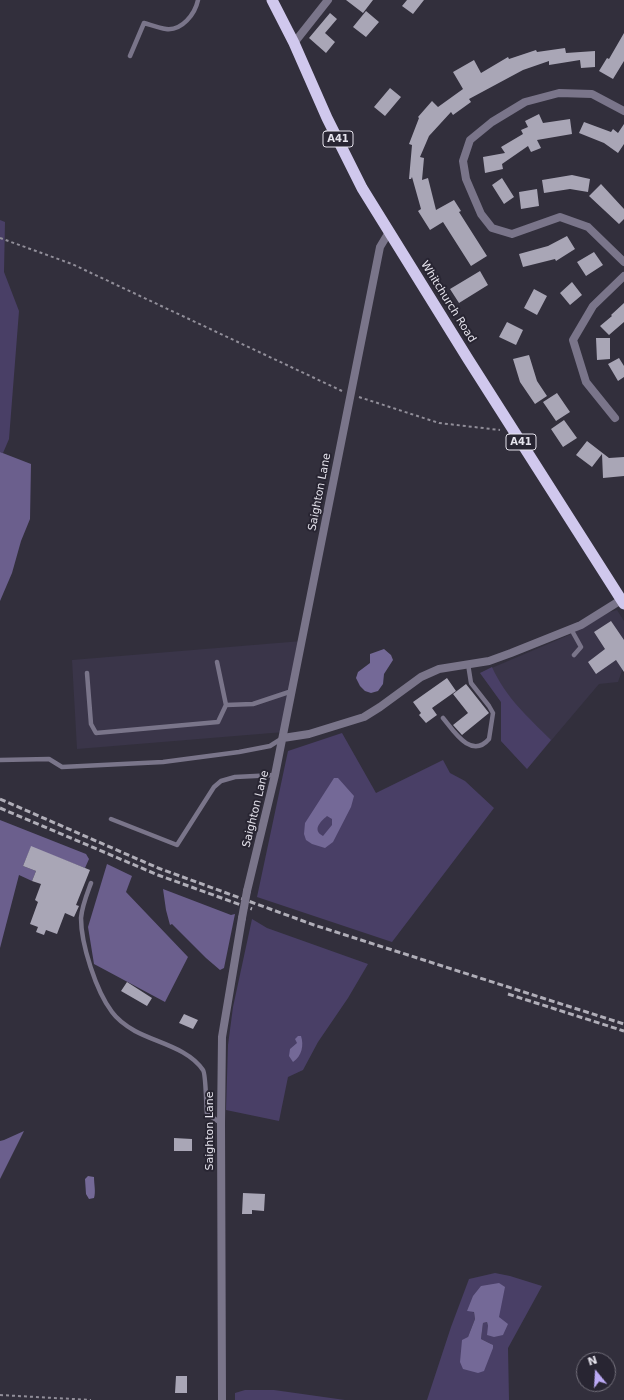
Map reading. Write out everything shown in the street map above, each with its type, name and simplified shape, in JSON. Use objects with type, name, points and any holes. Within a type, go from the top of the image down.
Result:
[{"type":"highway","name":"Whitchurch Road","points":[[272,0],[294,43],[327,118],[359,181],[389,232],[622,602]]},
{"type":"street","points":[[294,43],[328,0]]},
{"type":"street","points":[[624,110],[592,94],[559,93],[525,102],[492,122],[470,140],[463,161],[466,179],[480,214],[492,228],[512,234],[560,216],[588,227],[624,262]]},
{"type":"street","name":"Saighton Lane","points":[[222,1400],[222,1037],[247,891],[276,775],[380,247],[389,232]]},
{"type":"street","points":[[615,418],[586,382],[573,340],[593,306],[624,276]]},
{"type":"street","points":[[283,738],[308,734],[364,716],[380,707],[421,677],[439,669],[489,661],[581,625],[622,602]]},
{"type":"lane","points":[[130,56],[144,23],[167,29],[179,27],[189,19],[197,6],[198,0]]},
{"type":"lane","points":[[571,629],[581,647],[574,655]]},
{"type":"lane","points":[[88,673],[91,724],[96,733],[218,722],[226,706],[217,662]]},
{"type":"lane","points":[[443,718],[458,737],[469,745],[480,745],[489,739],[493,713],[471,683],[468,664]]},
{"type":"lane","points":[[226,706],[252,704],[292,691]]},
{"type":"lane","points":[[0,760],[50,759],[62,767],[163,762],[238,752],[270,746],[283,738]]},
{"type":"lane","points":[[111,819],[177,845],[214,787],[221,781],[234,777],[276,775]]},
{"type":"lane","points":[[91,883],[84,901],[81,917],[83,938],[91,967],[102,995],[113,1013],[135,1030],[192,1057],[204,1071],[207,1114],[221,1123]]},
{"type":"path","points":[[0,238],[72,264],[331,387],[439,423],[501,430],[511,426]]},
{"type":"path","points":[[0,1395],[91,1400]]},
{"type":"shaded area","points":[[0,220],[5,222],[4,272],[19,311],[9,439],[3,453],[0,452]]},
{"type":"shaded area","points":[[0,452],[31,464],[30,519],[21,541],[12,573],[0,601]]},
{"type":"shaded area","points":[[617,610],[624,621],[624,665],[618,682],[599,684],[527,769],[501,741],[501,702],[480,673],[569,635],[610,612]]},
{"type":"shaded area","points":[[302,641],[284,732],[77,749],[72,660]]},
{"type":"shaded area","points":[[384,649],[391,655],[393,660],[384,674],[383,684],[378,691],[371,693],[365,691],[360,686],[356,678],[358,672],[370,663],[370,654]]},
{"type":"shaded area","points":[[492,667],[511,698],[551,740],[527,769],[501,741],[501,702],[480,673]]},
{"type":"shaded area","points":[[342,733],[376,793],[443,760],[450,773],[465,781],[494,808],[392,942],[257,897],[288,751]]},
{"type":"shaded area","points":[[334,778],[338,778],[354,796],[351,807],[333,842],[325,848],[312,844],[306,840],[304,834],[305,823]],"holes":[[[327,816],[332,819],[332,825],[323,836],[318,831],[318,826]]]},
{"type":"shaded area","points":[[0,820],[86,854],[89,859],[85,868],[31,847],[23,866],[36,871],[32,881],[19,875],[0,948]]},
{"type":"shaded area","points":[[107,864],[132,876],[126,892],[188,957],[165,1002],[94,964],[88,927]]},
{"type":"shaded area","points":[[163,889],[231,915],[235,914],[224,968],[220,970],[172,924],[170,925]]},
{"type":"shaded area","points":[[252,919],[267,928],[368,964],[348,998],[318,1042],[303,1070],[288,1077],[279,1121],[226,1110],[228,1045],[233,1007]]},
{"type":"shaded area","points":[[298,1036],[301,1036],[302,1039],[302,1050],[293,1062],[289,1056],[290,1049],[297,1043],[295,1039]]},
{"type":"shaded area","points":[[24,1131],[0,1179],[0,1141]]},
{"type":"shaded area","points":[[88,1176],[94,1177],[95,1191],[94,1198],[89,1199],[86,1194],[85,1179]]},
{"type":"shaded area","points":[[495,1273],[542,1286],[508,1348],[509,1400],[427,1400],[451,1327],[469,1279]],"holes":[[[474,1312],[499,1317],[488,1326],[487,1322],[483,1323],[481,1339],[493,1345],[468,1337],[475,1319]]]},
{"type":"shaded area","points":[[499,1283],[505,1287],[499,1317],[508,1324],[503,1335],[494,1337],[487,1335],[487,1322],[483,1323],[481,1339],[493,1345],[484,1371],[478,1373],[463,1369],[460,1362],[462,1340],[468,1337],[475,1319],[474,1312],[467,1311],[473,1296],[481,1286]]},
{"type":"shaded area","points":[[245,1390],[274,1390],[345,1400],[235,1400],[235,1393]]},
{"type":"building","points":[[346,0],[373,0],[363,13]]},
{"type":"building","points":[[407,0],[424,0],[413,14],[402,6]]},
{"type":"building","points":[[366,11],[379,22],[366,37],[353,27]]},
{"type":"building","points":[[330,13],[337,19],[325,33],[335,42],[326,53],[309,38]]},
{"type":"building","points":[[624,33],[624,61],[613,79],[599,71],[607,58],[609,59]]},
{"type":"building","points":[[565,48],[566,53],[595,51],[595,67],[581,68],[580,60],[549,65],[549,61],[523,70],[469,99],[471,102],[453,115],[451,112],[429,136],[420,157],[424,158],[422,180],[428,178],[436,210],[454,200],[461,211],[459,212],[487,256],[471,266],[443,222],[430,230],[418,211],[421,209],[412,177],[409,179],[412,145],[409,144],[419,118],[418,117],[432,101],[438,107],[463,89],[453,72],[474,60],[481,73],[508,57],[509,59],[536,50],[537,52]]},
{"type":"building","points":[[390,88],[401,97],[385,116],[374,107]]},
{"type":"building","points":[[539,114],[543,123],[570,119],[572,134],[537,140],[541,148],[531,152],[528,146],[502,164],[503,169],[485,173],[483,157],[505,153],[501,147],[523,134],[521,130],[528,127],[525,121]]},
{"type":"building","points":[[584,122],[611,132],[613,129],[618,133],[624,124],[624,144],[618,153],[604,143],[579,133]]},
{"type":"building","points":[[572,175],[590,179],[588,192],[570,189],[544,193],[542,180]]},
{"type":"building","points":[[502,178],[514,197],[504,204],[492,185]]},
{"type":"building","points":[[601,184],[624,209],[624,219],[619,224],[589,196]]},
{"type":"building","points":[[537,189],[539,206],[521,209],[519,192]]},
{"type":"building","points":[[567,236],[575,249],[556,261],[555,259],[523,267],[519,254],[548,246]]},
{"type":"building","points":[[594,252],[603,265],[586,276],[577,262]]},
{"type":"building","points":[[480,271],[488,285],[459,303],[450,289]]},
{"type":"building","points":[[572,282],[582,295],[570,305],[560,293]]},
{"type":"building","points":[[534,289],[547,296],[537,315],[524,308]]},
{"type":"building","points":[[624,303],[624,322],[609,335],[600,326]]},
{"type":"building","points":[[507,322],[523,330],[516,345],[499,337]]},
{"type":"building","points":[[596,338],[610,338],[610,359],[597,360]]},
{"type":"building","points":[[529,355],[537,381],[547,396],[535,404],[520,382],[513,359]]},
{"type":"building","points":[[619,358],[624,366],[624,377],[618,381],[608,364]]},
{"type":"building","points":[[557,393],[570,412],[556,421],[543,402]]},
{"type":"building","points":[[564,420],[577,438],[563,447],[551,429]]},
{"type":"building","points":[[587,441],[609,458],[624,457],[624,476],[603,478],[602,454],[592,467],[576,455]]},
{"type":"building","points":[[611,621],[624,640],[624,672],[616,660],[596,674],[588,662],[605,649],[594,632]]},
{"type":"building","points":[[447,678],[456,691],[432,708],[437,715],[426,723],[419,715],[421,713],[413,702]]},
{"type":"building","points":[[466,684],[489,713],[462,735],[453,725],[468,713],[453,694]]},
{"type":"building","points":[[31,846],[90,870],[76,905],[79,906],[74,917],[65,913],[57,934],[46,930],[44,935],[36,932],[38,927],[30,924],[38,902],[35,900],[41,884],[32,881],[36,871],[23,866]]},
{"type":"building","points":[[127,982],[152,998],[147,1006],[121,991]]},
{"type":"building","points":[[184,1014],[198,1020],[193,1029],[179,1023]]},
{"type":"building","points":[[174,1138],[192,1139],[192,1151],[174,1151]]},
{"type":"building","points":[[243,1193],[265,1194],[264,1211],[252,1210],[252,1214],[242,1214]]},
{"type":"building","points":[[176,1376],[187,1376],[187,1393],[175,1393]]},
{"type":"railway","points":[[0,799],[158,868],[314,925],[624,1024]]},
{"type":"railway","points":[[0,808],[158,875],[252,909]]},
{"type":"railway","points":[[508,994],[624,1031]]}]
